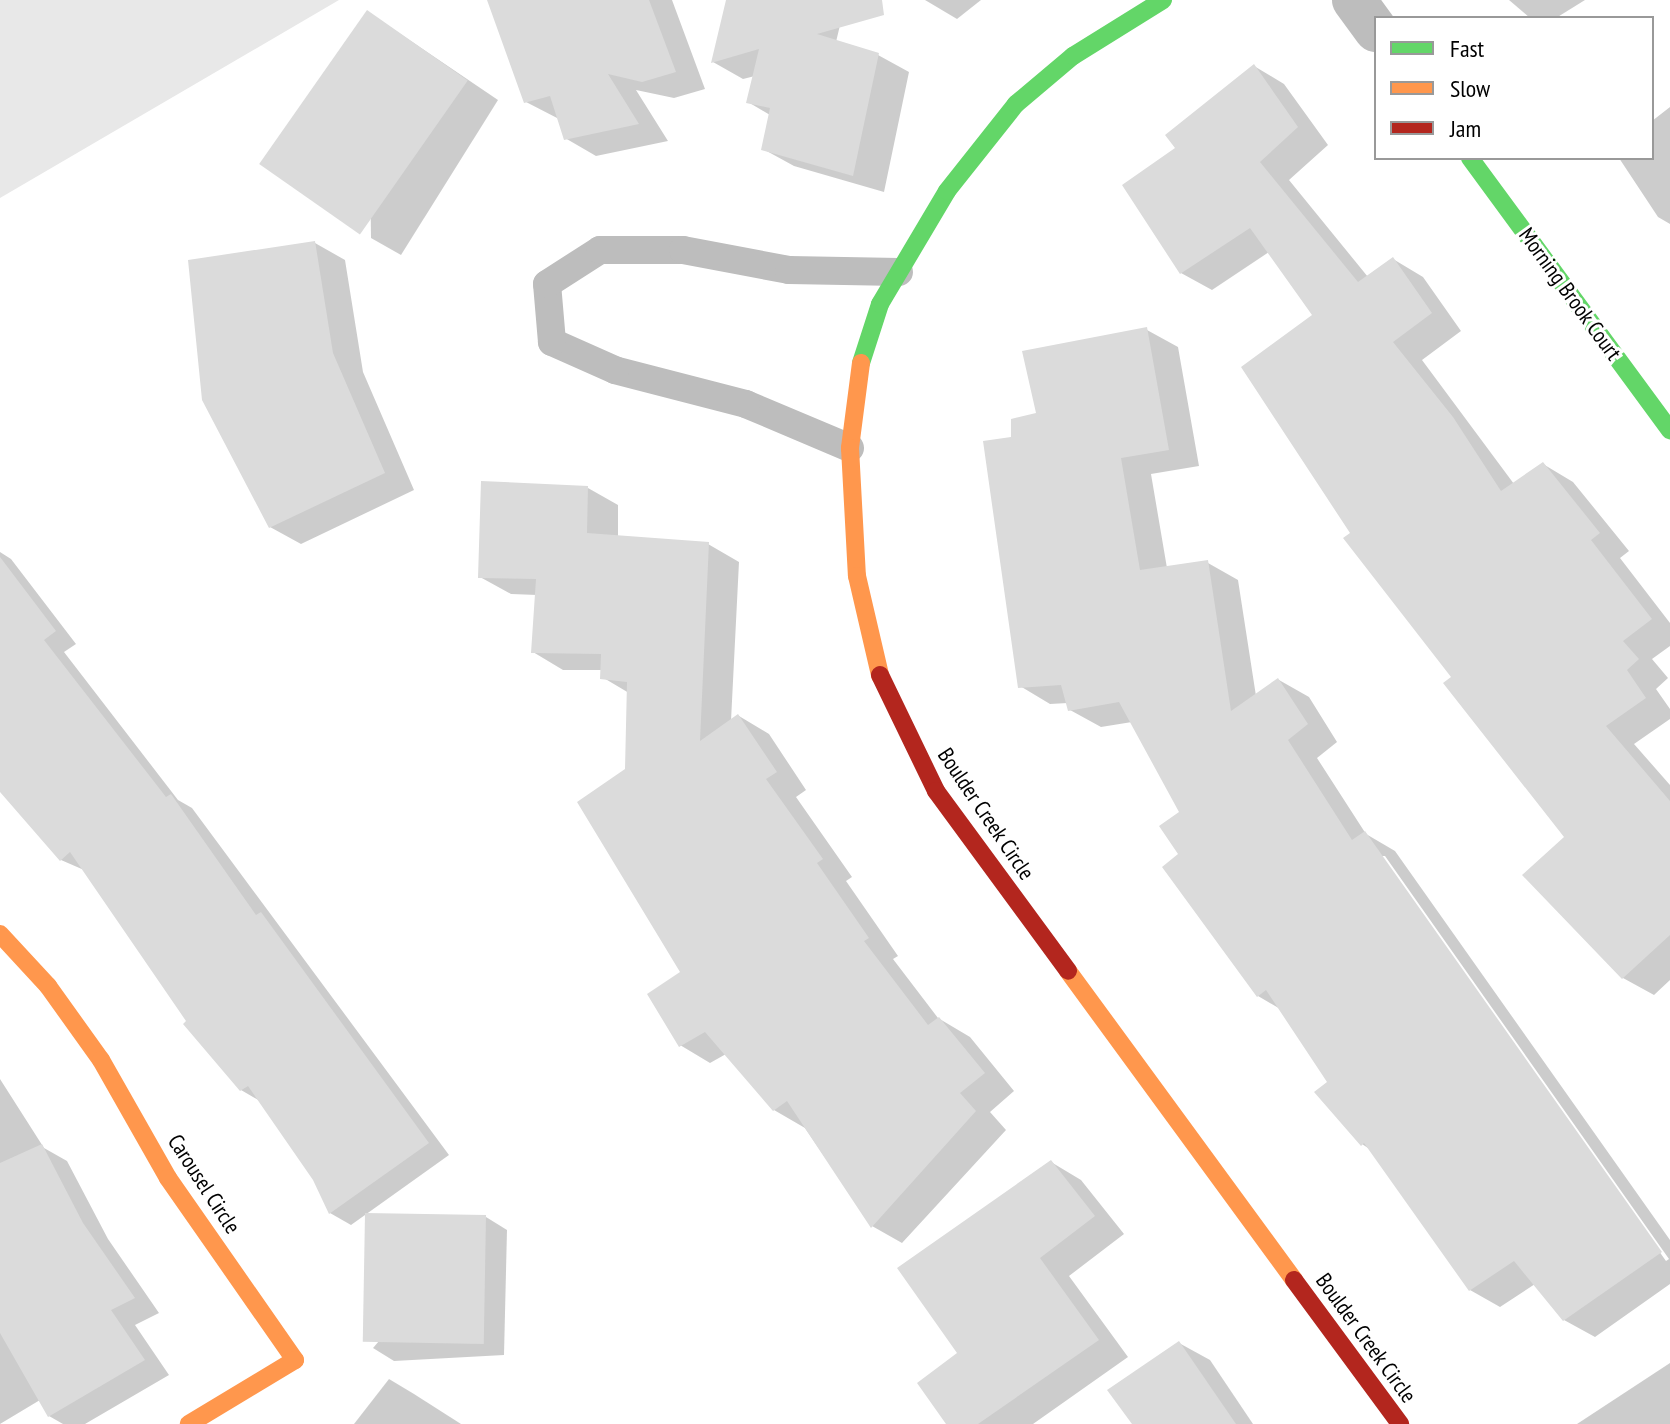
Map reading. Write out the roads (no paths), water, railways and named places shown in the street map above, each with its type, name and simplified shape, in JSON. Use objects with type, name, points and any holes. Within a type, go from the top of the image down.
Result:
[{"type":"street","name":"Boulder Creek Circle","points":[[1163,0],[1073,56],[1016,104],[971,157],[880,304],[858,373],[850,448],[857,576],[881,681],[936,791],[1400,1424]]},
{"type":"street","points":[[1354,0],[1374,27]]},
{"type":"street","name":"Morning Brook Court","points":[[1471,160],[1670,430]]},
{"type":"street","name":"Carousel Circle","points":[[0,934],[48,986],[101,1060],[168,1178],[295,1360],[189,1424]]},
{"type":"lane","points":[[850,448],[746,404],[615,370],[552,342],[547,284],[600,250],[683,250],[789,270],[899,272]]}]
